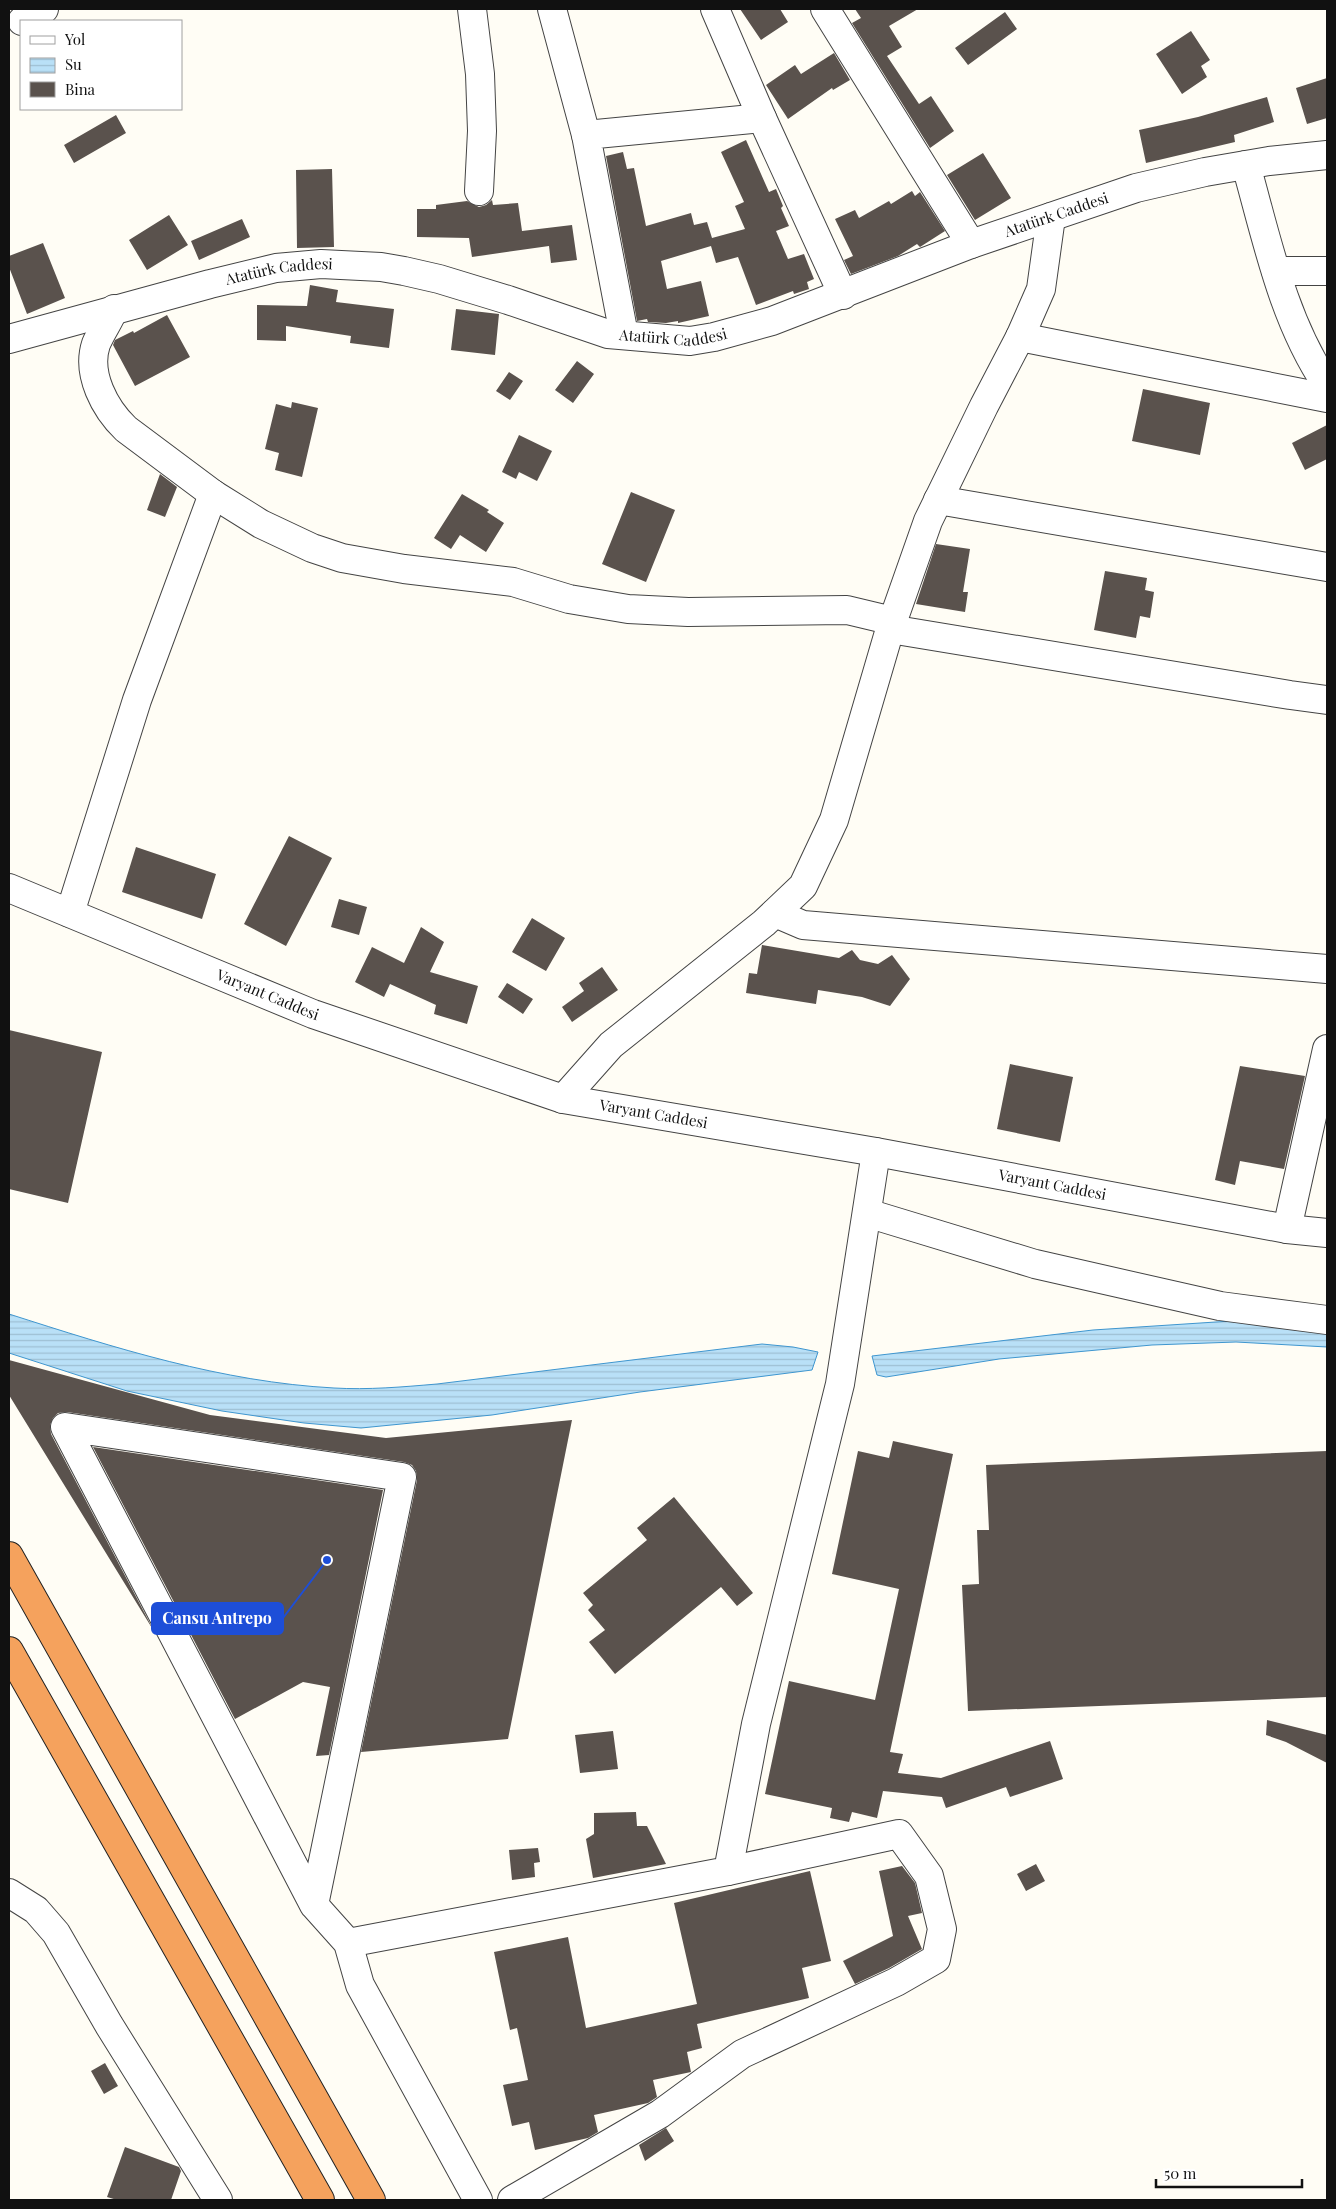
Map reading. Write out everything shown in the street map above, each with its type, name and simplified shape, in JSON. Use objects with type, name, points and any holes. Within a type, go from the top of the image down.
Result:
[{"type":"highway","points":[[9,1556],[372,2200]]},
{"type":"highway","points":[[9,1651],[320,2200]]},
{"type":"street","points":[[25,20],[44,9]]},
{"type":"street","points":[[472,9],[480,74],[482,121],[479,191]]},
{"type":"street","points":[[552,9],[586,135],[624,335]]},
{"type":"street","points":[[715,9],[762,118],[843,295]]},
{"type":"street","points":[[825,9],[970,244]]},
{"type":"street","points":[[586,135],[762,118]]},
{"type":"street","name":"Atatürk Caddesi","points":[[9,339],[114,309],[276,268],[321,264],[381,267],[439,279],[608,334],[690,341],[772,321],[843,295],[970,244],[1136,188],[1205,172],[1327,155]]},
{"type":"street","points":[[1246,165],[1283,294],[1312,362],[1327,386]]},
{"type":"street","points":[[563,1100],[611,1045],[775,913],[803,886],[834,820],[891,625],[928,521],[1020,337],[1041,289],[1051,217]]},
{"type":"street","points":[[1276,271],[1327,271]]},
{"type":"street","points":[[114,309],[96,345],[95,358],[98,384],[108,409],[126,429],[213,494],[286,537],[327,553],[372,565],[513,582],[569,599],[628,609],[688,612],[847,610],[891,625],[1327,700]]},
{"type":"street","points":[[1020,337],[1327,398]]},
{"type":"street","points":[[70,913],[137,700],[213,494]]},
{"type":"street","points":[[938,500],[1327,566]]},
{"type":"street","name":"Varyant Caddesi","points":[[9,888],[313,1014],[563,1100],[876,1152],[1287,1229],[1327,1233]]},
{"type":"street","points":[[775,913],[803,925],[1327,969]]},
{"type":"street","points":[[1287,1229],[1327,1050]]},
{"type":"street","points":[[728,1871],[756,1724],[840,1384],[876,1152]]},
{"type":"street","points":[[867,1213],[1035,1264],[1220,1306],[1327,1320]]},
{"type":"street","points":[[314,1905],[402,1477],[65,1427],[314,1905],[348,1943],[360,1984],[478,2200]]},
{"type":"street","points":[[348,1943],[728,1871],[899,1834],[928,1876],[942,1929],[936,1959],[896,1982],[742,2054],[660,2114],[512,2200]]},
{"type":"street","points":[[9,1893],[36,1910],[56,1933],[113,2033],[218,2200]]},
{"type":"water","points":[[9,1314],[169,1362],[251,1379],[347,1389],[437,1384],[762,1344],[818,1352],[812,1370],[640,1392],[492,1415],[361,1428],[304,1423],[222,1411],[127,1391],[9,1353]]},
{"type":"water","points":[[1231,1321],[1327,1326],[1327,1347],[1236,1342],[1152,1345],[999,1359],[886,1377],[877,1375],[872,1356],[1093,1330]]},
{"type":"building","points":[[740,9],[780,9],[788,22],[761,40]]},
{"type":"building","points":[[855,9],[918,9],[889,26],[902,47],[887,56],[919,104],[931,96],[954,131],[930,148],[852,23],[861,18]]},
{"type":"building","points":[[1005,12],[1017,29],[968,65],[955,48]]},
{"type":"building","points":[[1191,31],[1210,60],[1201,66],[1207,77],[1182,94],[1156,54]]},
{"type":"building","points":[[834,53],[850,80],[833,90],[832,88],[788,119],[766,85],[795,65],[801,74]]},
{"type":"building","points":[[1327,78],[1327,118],[1307,124],[1296,88]]},
{"type":"building","points":[[1267,97],[1274,122],[1234,135],[1235,142],[1146,163],[1139,130],[1198,117]]},
{"type":"building","points":[[116,115],[126,133],[74,163],[64,145]]},
{"type":"building","points":[[746,140],[769,192],[776,189],[783,206],[781,208],[789,226],[776,231],[788,259],[804,254],[814,279],[807,282],[809,289],[794,294],[793,291],[756,305],[738,257],[716,263],[711,246],[661,261],[667,289],[701,281],[709,316],[678,323],[678,321],[666,323],[648,322],[647,319],[637,321],[606,156],[623,152],[627,169],[634,168],[646,226],[691,213],[694,225],[707,222],[712,238],[745,229],[735,206],[744,202],[721,152]]},
{"type":"building","points":[[983,153],[1011,198],[975,220],[947,175]]},
{"type":"building","points":[[332,169],[334,247],[297,248],[296,170]]},
{"type":"building","points":[[912,191],[915,196],[920,192],[945,231],[920,247],[917,244],[898,256],[851,274],[844,260],[853,256],[835,219],[855,210],[859,218],[889,201],[891,204]]},
{"type":"building","points":[[492,200],[493,205],[518,203],[522,231],[572,225],[577,260],[551,263],[549,246],[472,257],[469,238],[417,237],[417,209],[436,209],[436,205],[467,201],[479,207],[486,205]]},
{"type":"building","points":[[169,215],[188,245],[147,270],[129,240]]},
{"type":"building","points":[[242,219],[250,237],[199,260],[191,241]]},
{"type":"building","points":[[43,243],[65,298],[27,314],[9,267],[9,256]]},
{"type":"building","points":[[310,285],[338,290],[336,302],[394,309],[389,348],[350,343],[351,336],[286,326],[286,341],[257,340],[257,305],[307,306]]},
{"type":"building","points":[[456,309],[499,314],[495,355],[451,350]]},
{"type":"building","points":[[167,315],[190,357],[135,386],[113,345],[115,340],[133,331],[134,333]]},
{"type":"building","points":[[577,361],[594,374],[573,403],[555,390]]},
{"type":"building","points":[[509,372],[523,381],[510,400],[496,391]]},
{"type":"building","points":[[1143,389],[1210,403],[1200,455],[1132,441]]},
{"type":"building","points":[[292,402],[318,408],[302,477],[275,470],[279,453],[265,449],[276,404],[291,408]]},
{"type":"building","points":[[1327,425],[1327,459],[1305,470],[1292,443]]},
{"type":"building","points":[[519,435],[552,451],[537,481],[519,472],[516,479],[502,472]]},
{"type":"building","points":[[160,474],[177,487],[165,517],[147,510]]},
{"type":"building","points":[[631,492],[675,510],[646,582],[602,564]]},
{"type":"building","points":[[462,494],[489,510],[487,512],[504,523],[486,552],[460,535],[451,549],[434,538]]},
{"type":"building","points":[[936,544],[970,549],[963,592],[968,592],[965,612],[916,604]]},
{"type":"building","points":[[1105,571],[1147,578],[1145,590],[1154,592],[1150,618],[1140,616],[1136,638],[1094,630]]},
{"type":"building","points":[[289,836],[332,858],[286,946],[244,924]]},
{"type":"building","points":[[136,847],[216,874],[202,919],[122,892]]},
{"type":"building","points":[[339,899],[367,907],[359,935],[331,927]]},
{"type":"building","points":[[532,918],[565,938],[546,971],[512,952]]},
{"type":"building","points":[[421,927],[444,942],[430,972],[478,986],[467,1024],[434,1014],[436,1005],[390,984],[384,997],[355,982],[372,947],[404,963]]},
{"type":"building","points":[[762,945],[839,958],[852,950],[860,960],[878,964],[892,955],[910,979],[890,1006],[862,997],[818,990],[816,1004],[746,993],[749,973],[757,974]]},
{"type":"building","points":[[602,967],[618,990],[572,1022],[562,1007],[584,991],[579,983]]},
{"type":"building","points":[[507,983],[533,999],[523,1014],[498,997]]},
{"type":"building","points":[[9,1030],[102,1052],[68,1203],[9,1189]]},
{"type":"building","points":[[1010,1064],[1073,1077],[1060,1142],[997,1129]]},
{"type":"building","points":[[1240,1066],[1305,1076],[1284,1169],[1240,1161],[1235,1185],[1215,1180]]},
{"type":"building","points":[[9,1360],[210,1415],[386,1438],[572,1420],[508,1739],[361,1752],[417,1480],[416,1471],[412,1465],[404,1462],[67,1412],[58,1413],[50,1425],[51,1434],[155,1633],[9,1395]]},
{"type":"building","points":[[893,1441],[953,1454],[890,1752],[903,1754],[898,1773],[941,1778],[1050,1741],[1063,1779],[1010,1797],[1006,1787],[946,1808],[942,1797],[883,1791],[877,1818],[852,1812],[849,1822],[830,1818],[832,1808],[765,1794],[789,1681],[875,1700],[899,1589],[832,1574],[858,1451],[889,1458]]},
{"type":"building","points":[[93,1447],[383,1490],[329,1755],[316,1756],[330,1687],[303,1682],[235,1719]]},
{"type":"building","points":[[1327,1451],[1327,1697],[968,1711],[962,1585],[979,1584],[977,1530],[989,1530],[986,1465]]},
{"type":"building","points":[[674,1497],[753,1593],[737,1606],[721,1587],[615,1674],[589,1642],[605,1630],[588,1610],[593,1605],[583,1593],[647,1540],[637,1528]]},
{"type":"building","points":[[1267,1720],[1327,1735],[1327,1763],[1286,1742],[1266,1735]]},
{"type":"building","points":[[613,1731],[618,1769],[580,1773],[575,1735]]},
{"type":"building","points":[[636,1812],[637,1826],[647,1826],[666,1864],[593,1878],[586,1839],[594,1834],[594,1813]]},
{"type":"building","points":[[538,1848],[540,1862],[534,1863],[535,1877],[512,1880],[509,1850]]},
{"type":"building","points":[[1036,1864],[1045,1881],[1026,1891],[1017,1874]]},
{"type":"building","points":[[902,1866],[915,1883],[922,1913],[908,1916],[922,1949],[889,1968],[855,1984],[843,1961],[893,1936],[879,1871]]},
{"type":"building","points":[[810,1871],[831,1961],[802,1968],[809,1998],[697,2024],[702,2048],[687,2052],[691,2072],[653,2080],[657,2097],[648,2103],[594,2115],[598,2132],[588,2138],[535,2150],[529,2122],[512,2126],[503,2085],[528,2080],[517,2028],[510,2030],[494,1952],[568,1937],[586,2028],[697,2004],[674,1903]]},
{"type":"building","points":[[105,2063],[118,2086],[104,2094],[91,2071]]},
{"type":"building","points":[[666,2128],[674,2141],[645,2161],[639,2145]]},
{"type":"building","points":[[125,2147],[179,2167],[181,2171],[171,2200],[117,2200],[107,2197]]},
{"type":"place","name":"Cansu Antrepo","points":[[327,1560]]}]
